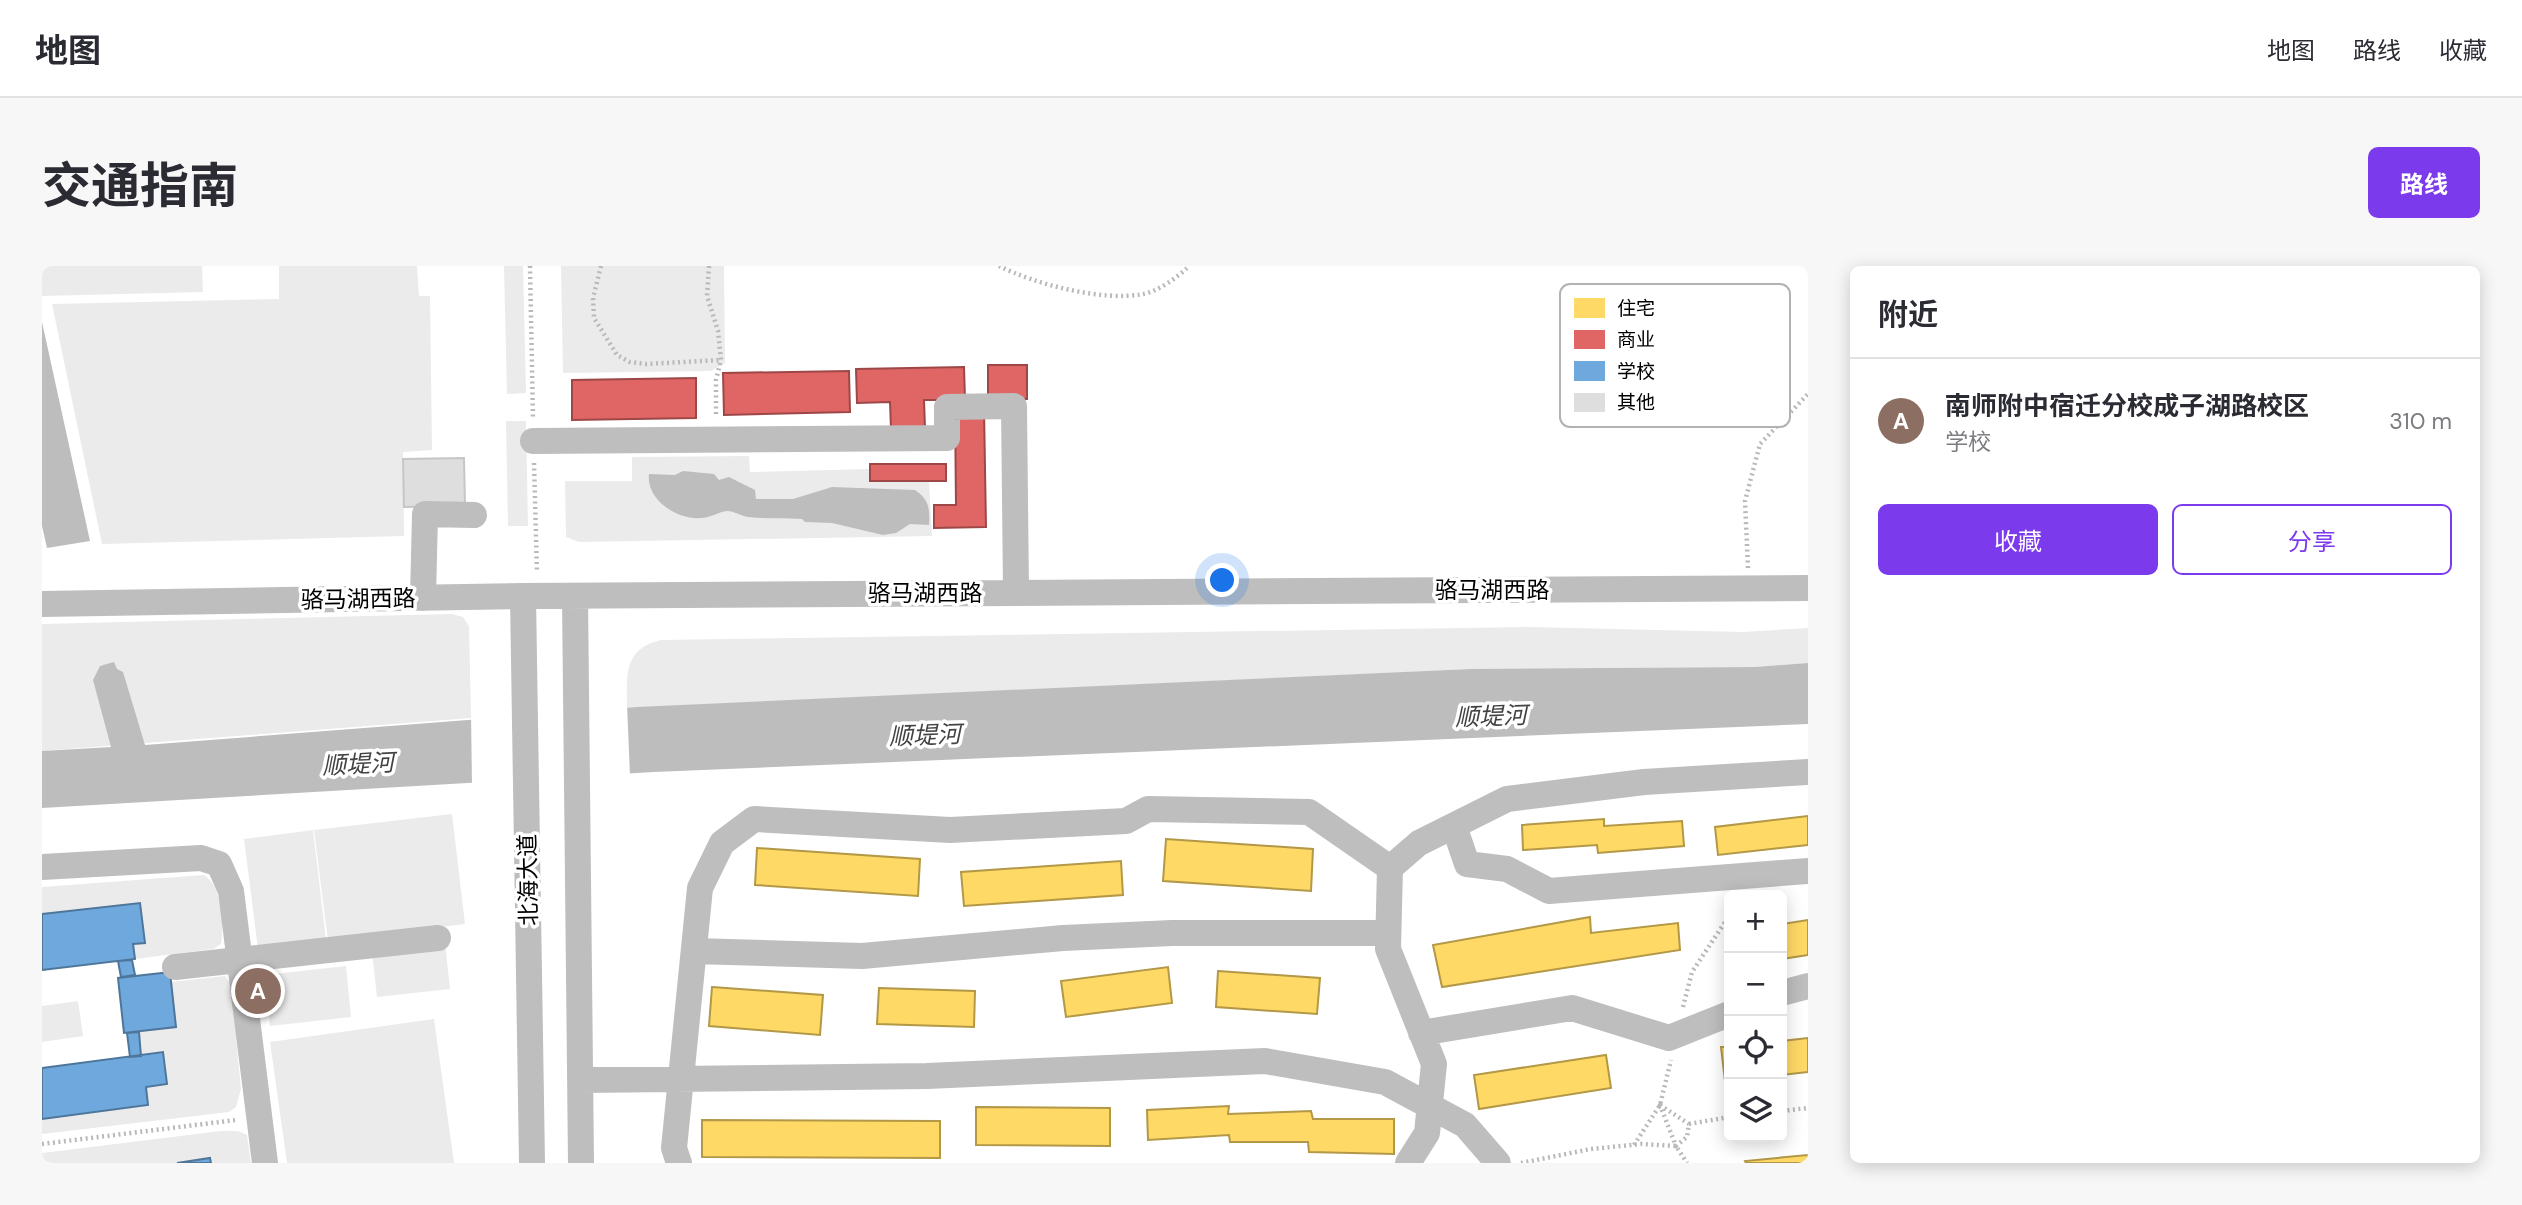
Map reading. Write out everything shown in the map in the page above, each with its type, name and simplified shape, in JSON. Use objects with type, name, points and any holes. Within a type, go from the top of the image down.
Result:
[{"type":"street","points":[[533,441],[947,438],[947,407],[1014,406],[1016,592]]},
{"type":"street","points":[[423,598],[425,514],[474,515]]},
{"type":"street","name":"骆马湖西路","points":[[42,604],[523,596],[1808,588]]},
{"type":"street","name":"北海大道","points":[[523,596],[532,1163]]},
{"type":"street","points":[[575,596],[581,1163]]},
{"type":"street","points":[[1408,1163],[1427,1133],[1434,1064],[1388,949],[1390,868],[1419,843],[1507,799],[1644,782],[1808,772]]},
{"type":"street","points":[[678,1163],[674,1148],[683,1080],[700,888],[722,843],[754,819],[950,830],[1126,821],[1148,809],[1310,812],[1390,868]]},
{"type":"street","points":[[1454,826],[1467,864],[1507,869],[1549,891],[1808,871]]},
{"type":"street","points":[[42,867],[201,858],[219,864],[232,891],[265,1163]]},
{"type":"street","points":[[694,951],[863,956],[1063,938],[1158,933],[1388,933]]},
{"type":"street","points":[[175,967],[438,938]]},
{"type":"street","points":[[1787,992],[1808,986]]},
{"type":"street","points":[[1421,1032],[1572,1008],[1670,1038],[1724,1016]]},
{"type":"street","points":[[580,1080],[927,1076],[1265,1060],[1385,1082],[1465,1125],[1498,1163]]},
{"type":"path","points":[[601,266],[593,298],[594,318],[617,355],[631,362],[646,364],[721,360]]},
{"type":"path","points":[[709,266],[706,296],[718,331],[721,360],[716,380],[716,439]]},
{"type":"path","points":[[999,266],[1013,273],[1104,295],[1144,294],[1180,276],[1189,266]]},
{"type":"path","points":[[1790,413],[1808,394]]},
{"type":"path","points":[[1749,589],[1745,501],[1760,444],[1776,427]]},
{"type":"path","points":[[1687,1163],[1675,1146],[1660,1105],[1689,1124],[1724,1118]]},
{"type":"path","points":[[1787,1110],[1808,1108]]},
{"type":"path","points":[[42,1144],[259,1117]]},
{"type":"path","points":[[1520,1163],[1641,1144],[1675,1146],[1686,1137],[1689,1124]]},
{"type":"shaded area","points":[[42,266],[202,266],[203,292],[42,296]]},
{"type":"shaded area","points":[[279,266],[417,266],[419,296],[430,296],[432,450],[403,452],[404,536],[102,544],[52,304],[279,299]]},
{"type":"shaded area","points":[[504,266],[523,266],[526,393],[507,394]]},
{"type":"shaded area","points":[[561,266],[724,266],[725,363],[711,371],[563,373]]},
{"type":"shaded area","points":[[506,421],[526,421],[528,526],[508,526]]},
{"type":"shaded area","points":[[749,456],[750,472],[870,469],[870,481],[929,481],[932,536],[579,542],[566,537],[565,481],[632,481],[632,457]]},
{"type":"shaded area","points":[[452,614],[463,617],[469,626],[471,718],[42,751],[42,624]]},
{"type":"shaded area","points":[[1529,627],[1743,632],[1808,628],[1808,663],[1755,667],[1470,669],[627,708],[628,674],[634,657],[649,644],[661,640]]},
{"type":"shaded area","points":[[452,814],[465,924],[328,941],[314,830]]},
{"type":"shaded area","points":[[313,830],[326,940],[258,949],[244,839]]},
{"type":"shaded area","points":[[204,875],[215,888],[221,906],[221,944],[213,949],[135,959],[133,944],[145,943],[140,903],[42,914],[42,887]]},
{"type":"shaded area","points":[[445,943],[450,989],[377,997],[372,952]]},
{"type":"shaded area","points":[[346,966],[351,1017],[270,1026],[265,975]]},
{"type":"shaded area","points":[[225,976],[231,984],[241,1089],[236,1107],[229,1112],[42,1134],[42,1119],[148,1105],[146,1087],[167,1084],[163,1053],[141,1056],[139,1032],[176,1027],[171,982]]},
{"type":"shaded area","points":[[78,1001],[83,1036],[42,1042],[42,1006]]},
{"type":"shaded area","points":[[434,1019],[454,1163],[287,1163],[270,1042]]},
{"type":"shaded area","points":[[238,1131],[247,1135],[251,1163],[211,1163],[209,1158],[177,1163],[42,1163],[42,1153]]},
{"type":"water","points":[[42,322],[90,541],[47,548],[42,526]]},
{"type":"water","points":[[683,471],[714,474],[719,480],[729,477],[755,490],[756,499],[793,499],[832,487],[915,490],[928,505],[929,525],[910,524],[896,533],[883,535],[832,523],[748,517],[730,511],[704,518],[691,518],[664,506],[652,492],[649,483],[649,474],[675,475]]},
{"type":"water","name":"顺堤河","points":[[114,662],[117,669],[123,672],[145,745],[637,707],[1470,669],[1755,667],[1808,663],[1808,724],[654,772],[42,808],[42,751],[111,747],[93,680],[100,666]]},
{"type":"pier","points":[[627,704],[630,776],[472,786],[471,714]]},
{"type":"building: 住宅","points":[[1808,816],[1808,845],[1718,855],[1715,827]]},
{"type":"building: 住宅","points":[[1604,819],[1604,826],[1682,821],[1684,846],[1598,853],[1597,845],[1523,850],[1522,825]]},
{"type":"building: 住宅","points":[[1166,839],[1313,849],[1311,891],[1163,881]]},
{"type":"building: 住宅","points":[[757,848],[920,859],[918,896],[755,885]]},
{"type":"building: 住宅","points":[[1121,861],[1123,895],[964,906],[961,872]]},
{"type":"building: 住宅","points":[[1590,917],[1591,933],[1678,923],[1680,950],[1442,987],[1433,945]]},
{"type":"building: 住宅","points":[[1808,920],[1808,955],[1787,958],[1787,923]]},
{"type":"building: 住宅","points":[[1168,967],[1172,1003],[1066,1017],[1061,981]]},
{"type":"building: 住宅","points":[[1218,971],[1320,978],[1317,1014],[1216,1007]]},
{"type":"building: 住宅","points":[[712,987],[823,995],[820,1035],[709,1026]]},
{"type":"building: 住宅","points":[[879,988],[975,991],[974,1027],[877,1024]]},
{"type":"building: 住宅","points":[[1808,1038],[1808,1072],[1787,1074],[1787,1040]]},
{"type":"building: 住宅","points":[[1721,1047],[1724,1047],[1724,1072]]},
{"type":"building: 住宅","points":[[1606,1055],[1611,1088],[1479,1109],[1474,1075]]},
{"type":"building: 住宅","points":[[1229,1106],[1228,1114],[1311,1111],[1313,1119],[1394,1119],[1394,1154],[1309,1152],[1308,1142],[1230,1142],[1229,1135],[1148,1140],[1147,1110]]},
{"type":"building: 住宅","points":[[976,1107],[1110,1108],[1110,1146],[976,1145]]},
{"type":"building: 住宅","points":[[702,1120],[940,1121],[940,1158],[702,1157]]},
{"type":"building: 住宅","points":[[1808,1155],[1808,1163],[1745,1161]]},
{"type":"building: 商业","points":[[988,365],[1027,365],[1027,399],[988,399]]},
{"type":"building: 商业","points":[[964,367],[965,400],[924,400],[925,428],[891,429],[890,402],[857,403],[856,369]]},
{"type":"building: 商业","points":[[849,371],[850,412],[724,415],[723,373]]},
{"type":"building: 商业","points":[[696,378],[696,418],[572,420],[572,380]]},
{"type":"building: 商业","points":[[955,409],[984,409],[986,527],[934,528],[934,505],[956,505]]},
{"type":"building: 商业","points":[[870,464],[946,464],[946,481],[870,481]]},
{"type":"building: 学校","points":[[140,903],[145,943],[133,944],[135,959],[42,970],[42,914]]},
{"type":"building: 学校","points":[[132,960],[135,975],[121,977],[118,961]]},
{"type":"building: 学校","points":[[170,972],[176,1027],[124,1033],[118,978]]},
{"type":"building: 学校","points":[[139,1032],[141,1056],[130,1057],[127,1033]]},
{"type":"building: 学校","points":[[163,1052],[167,1084],[146,1087],[148,1105],[42,1119],[42,1068]]},
{"type":"building: 学校","points":[[210,1158],[211,1163],[177,1163]]},
{"type":"building: 其他","points":[[464,458],[465,506],[404,507],[403,459]]},
{"type":"place","name":"南师附中宿迁分校成子湖路校区","points":[[258,991]]}]
